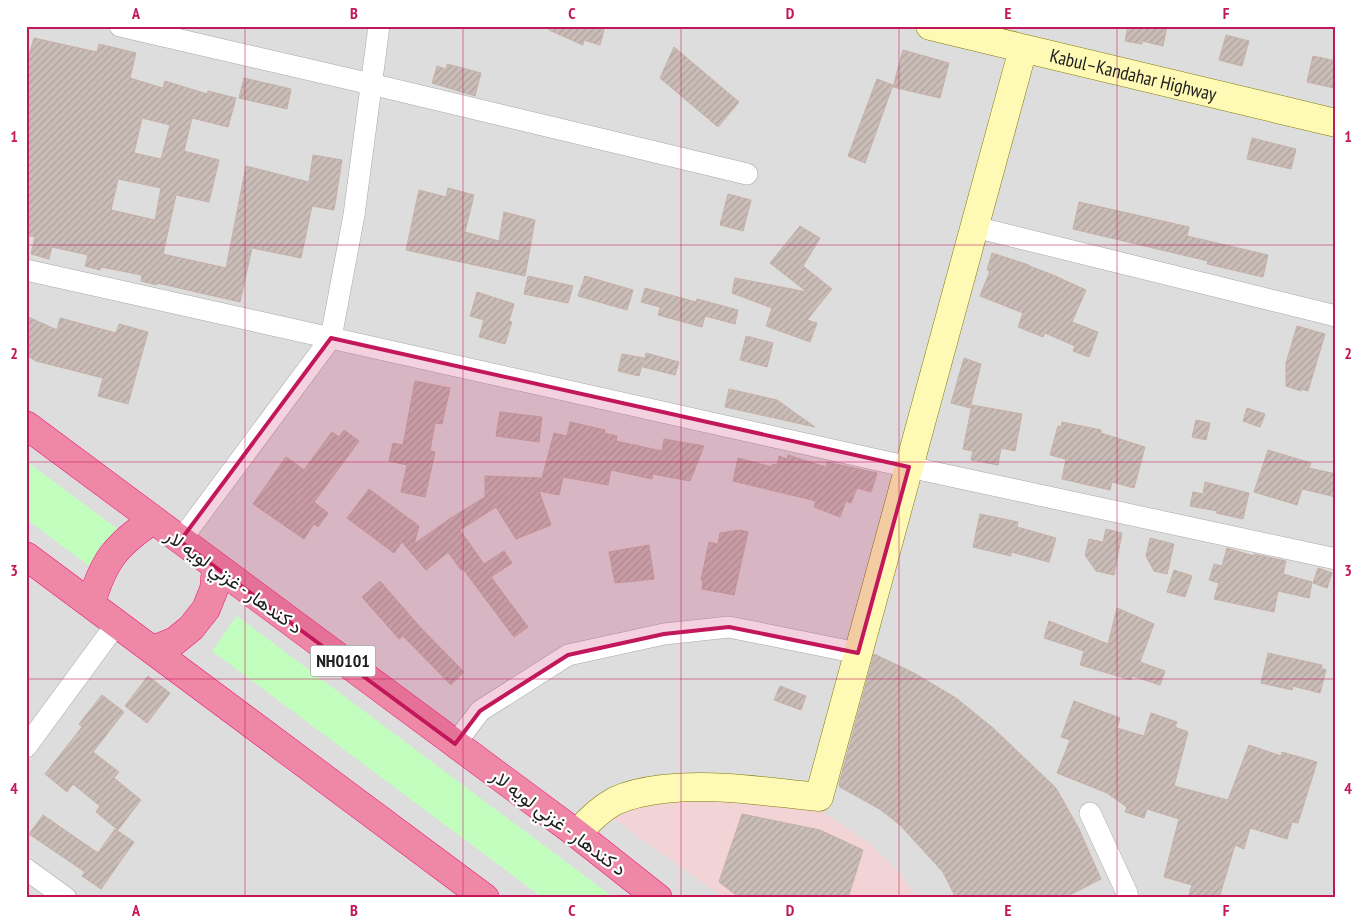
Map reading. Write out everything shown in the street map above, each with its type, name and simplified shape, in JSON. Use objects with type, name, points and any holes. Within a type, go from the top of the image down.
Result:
[{"type":"highway","name":"د کندهار - غزني لويه لار","points":[[26,425],[577,834],[658,898]]},
{"type":"highway","points":[[91,604],[97,583],[110,558],[129,536],[153,520]]},
{"type":"highway","points":[[26,556],[485,898]]},
{"type":"highway","points":[[153,650],[175,641],[191,628],[206,609],[214,589],[216,567]]},
{"type":"street","points":[[120,26],[747,174]]},
{"type":"street","points":[[180,541],[331,338],[354,215],[379,26]]},
{"type":"street","name":"Kabul–Kandahar Highway","points":[[930,26],[1336,123]]},
{"type":"street","points":[[577,834],[593,817],[615,802],[641,792],[715,786],[819,798],[1023,49]]},
{"type":"street","points":[[975,227],[1336,316]]},
{"type":"street","points":[[26,270],[909,467],[1336,559]]},
{"type":"street","points":[[26,747],[117,623]]},
{"type":"street","points":[[455,744],[480,711],[568,655],[664,634],[728,627],[858,653]]},
{"type":"street","points":[[1090,813],[1130,896]]},
{"type":"street","points":[[26,869],[66,898]]},
{"type":"highlighted area","points":[[331,338],[909,467],[858,653],[729,627],[664,634],[568,655],[480,711],[455,744],[180,541]]},
{"type":"shaded area","points":[[26,26],[1336,26],[1336,898],[26,898]]},
{"type":"shaded area","points":[[674,795],[806,801],[869,843],[899,873],[917,898],[724,898],[608,815]]},
{"type":"green space","points":[[26,461],[123,533],[96,571],[26,519]]},
{"type":"green space","points":[[237,616],[614,898],[543,898],[212,651]]},
{"type":"building","points":[[545,26],[605,26],[600,45],[584,40],[583,45],[549,30]]},
{"type":"building","points":[[1128,26],[1167,26],[1163,46],[1142,41],[1142,44],[1125,41]]},
{"type":"building","points":[[1226,35],[1249,41],[1242,66],[1219,60]]},
{"type":"building","points":[[34,38],[97,52],[99,44],[136,53],[130,78],[163,88],[165,81],[207,94],[208,91],[236,98],[228,127],[192,118],[184,151],[219,160],[209,202],[176,195],[163,254],[226,268],[246,166],[309,182],[313,155],[342,160],[334,210],[312,206],[301,258],[252,248],[240,302],[141,281],[142,275],[101,267],[100,270],[85,266],[88,255],[52,247],[49,259],[31,254],[35,237],[26,235],[26,65]],"holes":[[[142,118],[170,125],[161,159],[134,153]],[[118,179],[161,188],[155,220],[111,210]]]},
{"type":"building","points":[[674,47],[739,102],[718,127],[660,78]]},
{"type":"building","points":[[903,50],[949,63],[940,98],[893,87]]},
{"type":"building","points":[[1313,56],[1336,61],[1334,88],[1307,82]]},
{"type":"building","points":[[447,64],[481,73],[475,96],[432,83],[437,66],[446,69]]},
{"type":"building","points":[[244,78],[291,89],[287,109],[239,98]]},
{"type":"building","points":[[877,79],[893,85],[865,163],[848,156]]},
{"type":"building","points":[[1252,138],[1296,149],[1291,169],[1247,159]]},
{"type":"building","points":[[448,188],[474,195],[465,232],[499,241],[504,212],[535,220],[525,276],[406,250],[419,190],[446,197]]},
{"type":"building","points":[[728,194],[751,200],[743,231],[720,225]]},
{"type":"building","points":[[1079,202],[1189,227],[1187,236],[1268,255],[1263,277],[1207,264],[1208,261],[1073,229]]},
{"type":"building","points":[[800,226],[820,238],[803,266],[832,289],[807,320],[817,323],[810,342],[766,326],[772,308],[732,293],[735,278],[807,292],[770,263]]},
{"type":"building","points":[[992,253],[1029,265],[1086,290],[1072,322],[1098,332],[1089,357],[1073,351],[1075,346],[1045,333],[1043,337],[1018,327],[1023,313],[980,296],[990,271],[987,270]]},
{"type":"building","points":[[528,276],[573,286],[568,303],[524,294]]},
{"type":"building","points":[[585,276],[633,290],[627,310],[578,296]]},
{"type":"building","points":[[645,288],[696,302],[697,299],[738,310],[735,324],[705,316],[702,327],[658,315],[660,307],[641,302]]},
{"type":"building","points":[[477,292],[514,304],[509,321],[512,322],[505,344],[479,337],[484,320],[470,316]]},
{"type":"building","points":[[26,316],[57,330],[60,318],[116,333],[119,324],[148,332],[128,404],[98,396],[103,378],[36,361],[26,355]]},
{"type":"building","points":[[1297,326],[1325,334],[1308,391],[1302,389],[1301,391],[1286,386],[1286,363]]},
{"type":"building","points":[[746,336],[773,343],[767,367],[740,360]]},
{"type":"building","points":[[646,353],[679,362],[675,375],[643,367]]},
{"type":"building","points":[[622,354],[644,358],[639,376],[618,371]]},
{"type":"building","points":[[964,358],[981,364],[970,408],[951,403]]},
{"type":"building","points":[[415,381],[450,388],[442,424],[435,423],[430,451],[435,452],[425,497],[401,492],[407,465],[389,461],[393,443],[403,445]]},
{"type":"building","points":[[729,389],[777,400],[815,427],[725,407]]},
{"type":"building","points":[[972,405],[1022,414],[1015,451],[1001,448],[998,465],[971,460],[973,451],[963,449]]},
{"type":"building","points":[[1247,408],[1265,414],[1260,427],[1243,421]]},
{"type":"building","points":[[500,412],[542,417],[539,442],[496,436]]},
{"type":"building","points":[[1196,420],[1210,423],[1206,440],[1192,437]]},
{"type":"building","points":[[570,422],[605,430],[604,433],[617,436],[616,441],[662,451],[664,439],[704,446],[690,481],[653,474],[652,479],[611,470],[608,485],[563,477],[559,495],[539,491],[551,525],[516,539],[496,507],[460,530],[484,564],[504,551],[512,563],[491,577],[528,627],[514,637],[448,552],[426,570],[402,542],[394,553],[347,518],[369,489],[419,526],[414,544],[485,497],[485,476],[542,478],[554,433],[567,436]]},
{"type":"building","points":[[1062,422],[1101,430],[1101,433],[1145,447],[1134,488],[1112,482],[1110,490],[1062,479],[1066,459],[1050,455],[1058,426],[1061,427]]},
{"type":"building","points":[[344,430],[359,441],[314,502],[328,513],[318,527],[314,524],[304,539],[253,504],[286,457],[304,470],[332,432],[339,437]]},
{"type":"building","points":[[1268,450],[1311,463],[1309,468],[1336,474],[1336,497],[1302,489],[1297,505],[1254,492]]},
{"type":"building","points":[[788,455],[826,467],[827,462],[877,473],[871,492],[857,488],[851,503],[846,501],[840,517],[814,507],[816,501],[733,481],[738,458],[772,467],[772,464],[777,465],[779,456],[787,459]]},
{"type":"building","points":[[1205,482],[1249,493],[1243,519],[1216,513],[1217,511],[1190,506],[1193,492],[1203,494]]},
{"type":"building","points":[[980,514],[1018,522],[1017,527],[1056,538],[1049,562],[1011,552],[1011,556],[973,547]]},
{"type":"building","points":[[1106,529],[1122,533],[1114,575],[1096,571],[1085,555],[1089,539],[1103,542]]},
{"type":"building","points":[[740,530],[748,532],[734,595],[702,589],[703,581],[701,580],[709,542],[718,544],[720,533]]},
{"type":"building","points":[[1150,538],[1174,544],[1167,574],[1154,571],[1146,556]]},
{"type":"building","points":[[649,545],[654,579],[615,583],[609,552]]},
{"type":"building","points":[[1227,548],[1254,556],[1254,554],[1286,561],[1283,574],[1312,582],[1309,598],[1278,591],[1274,612],[1214,599],[1219,583],[1209,580],[1214,564],[1222,566]]},
{"type":"building","points":[[1318,568],[1332,573],[1327,588],[1313,583]]},
{"type":"building","points":[[1174,570],[1192,576],[1185,597],[1167,592]]},
{"type":"building","points":[[380,581],[420,627],[464,672],[451,685],[403,636],[399,639],[362,597]]},
{"type":"building","points":[[1117,608],[1154,624],[1140,662],[1165,671],[1160,685],[1132,676],[1131,680],[1080,665],[1084,651],[1044,638],[1049,621],[1108,644]]},
{"type":"building","points":[[1268,653],[1322,665],[1321,668],[1326,670],[1320,693],[1293,686],[1292,690],[1261,683]]},
{"type":"building","points":[[874,654],[914,673],[956,698],[993,728],[1056,788],[1079,829],[1101,879],[1064,898],[956,898],[943,872],[900,825],[881,810],[840,787],[839,784]]},
{"type":"building","points":[[148,676],[170,693],[147,723],[125,706]]},
{"type":"building","points":[[780,686],[806,696],[801,710],[774,700]]},
{"type":"building","points":[[102,695],[124,712],[93,752],[119,772],[114,778],[141,800],[118,830],[96,812],[100,806],[73,784],[67,792],[45,774],[82,727],[79,724]]},
{"type":"building","points":[[1074,701],[1120,718],[1117,728],[1144,736],[1151,713],[1177,722],[1175,727],[1188,732],[1174,786],[1228,800],[1249,745],[1281,756],[1282,752],[1317,762],[1298,823],[1292,822],[1287,839],[1250,828],[1244,849],[1235,845],[1219,898],[1188,898],[1192,885],[1164,877],[1179,819],[1147,809],[1144,818],[1125,812],[1127,807],[1107,793],[1057,773],[1070,740],[1061,737]]},
{"type":"building","points":[[742,814],[820,830],[863,850],[848,898],[740,898],[719,882]]},
{"type":"building","points":[[43,815],[98,853],[115,829],[134,842],[101,889],[82,876],[85,872],[29,834]]}]
